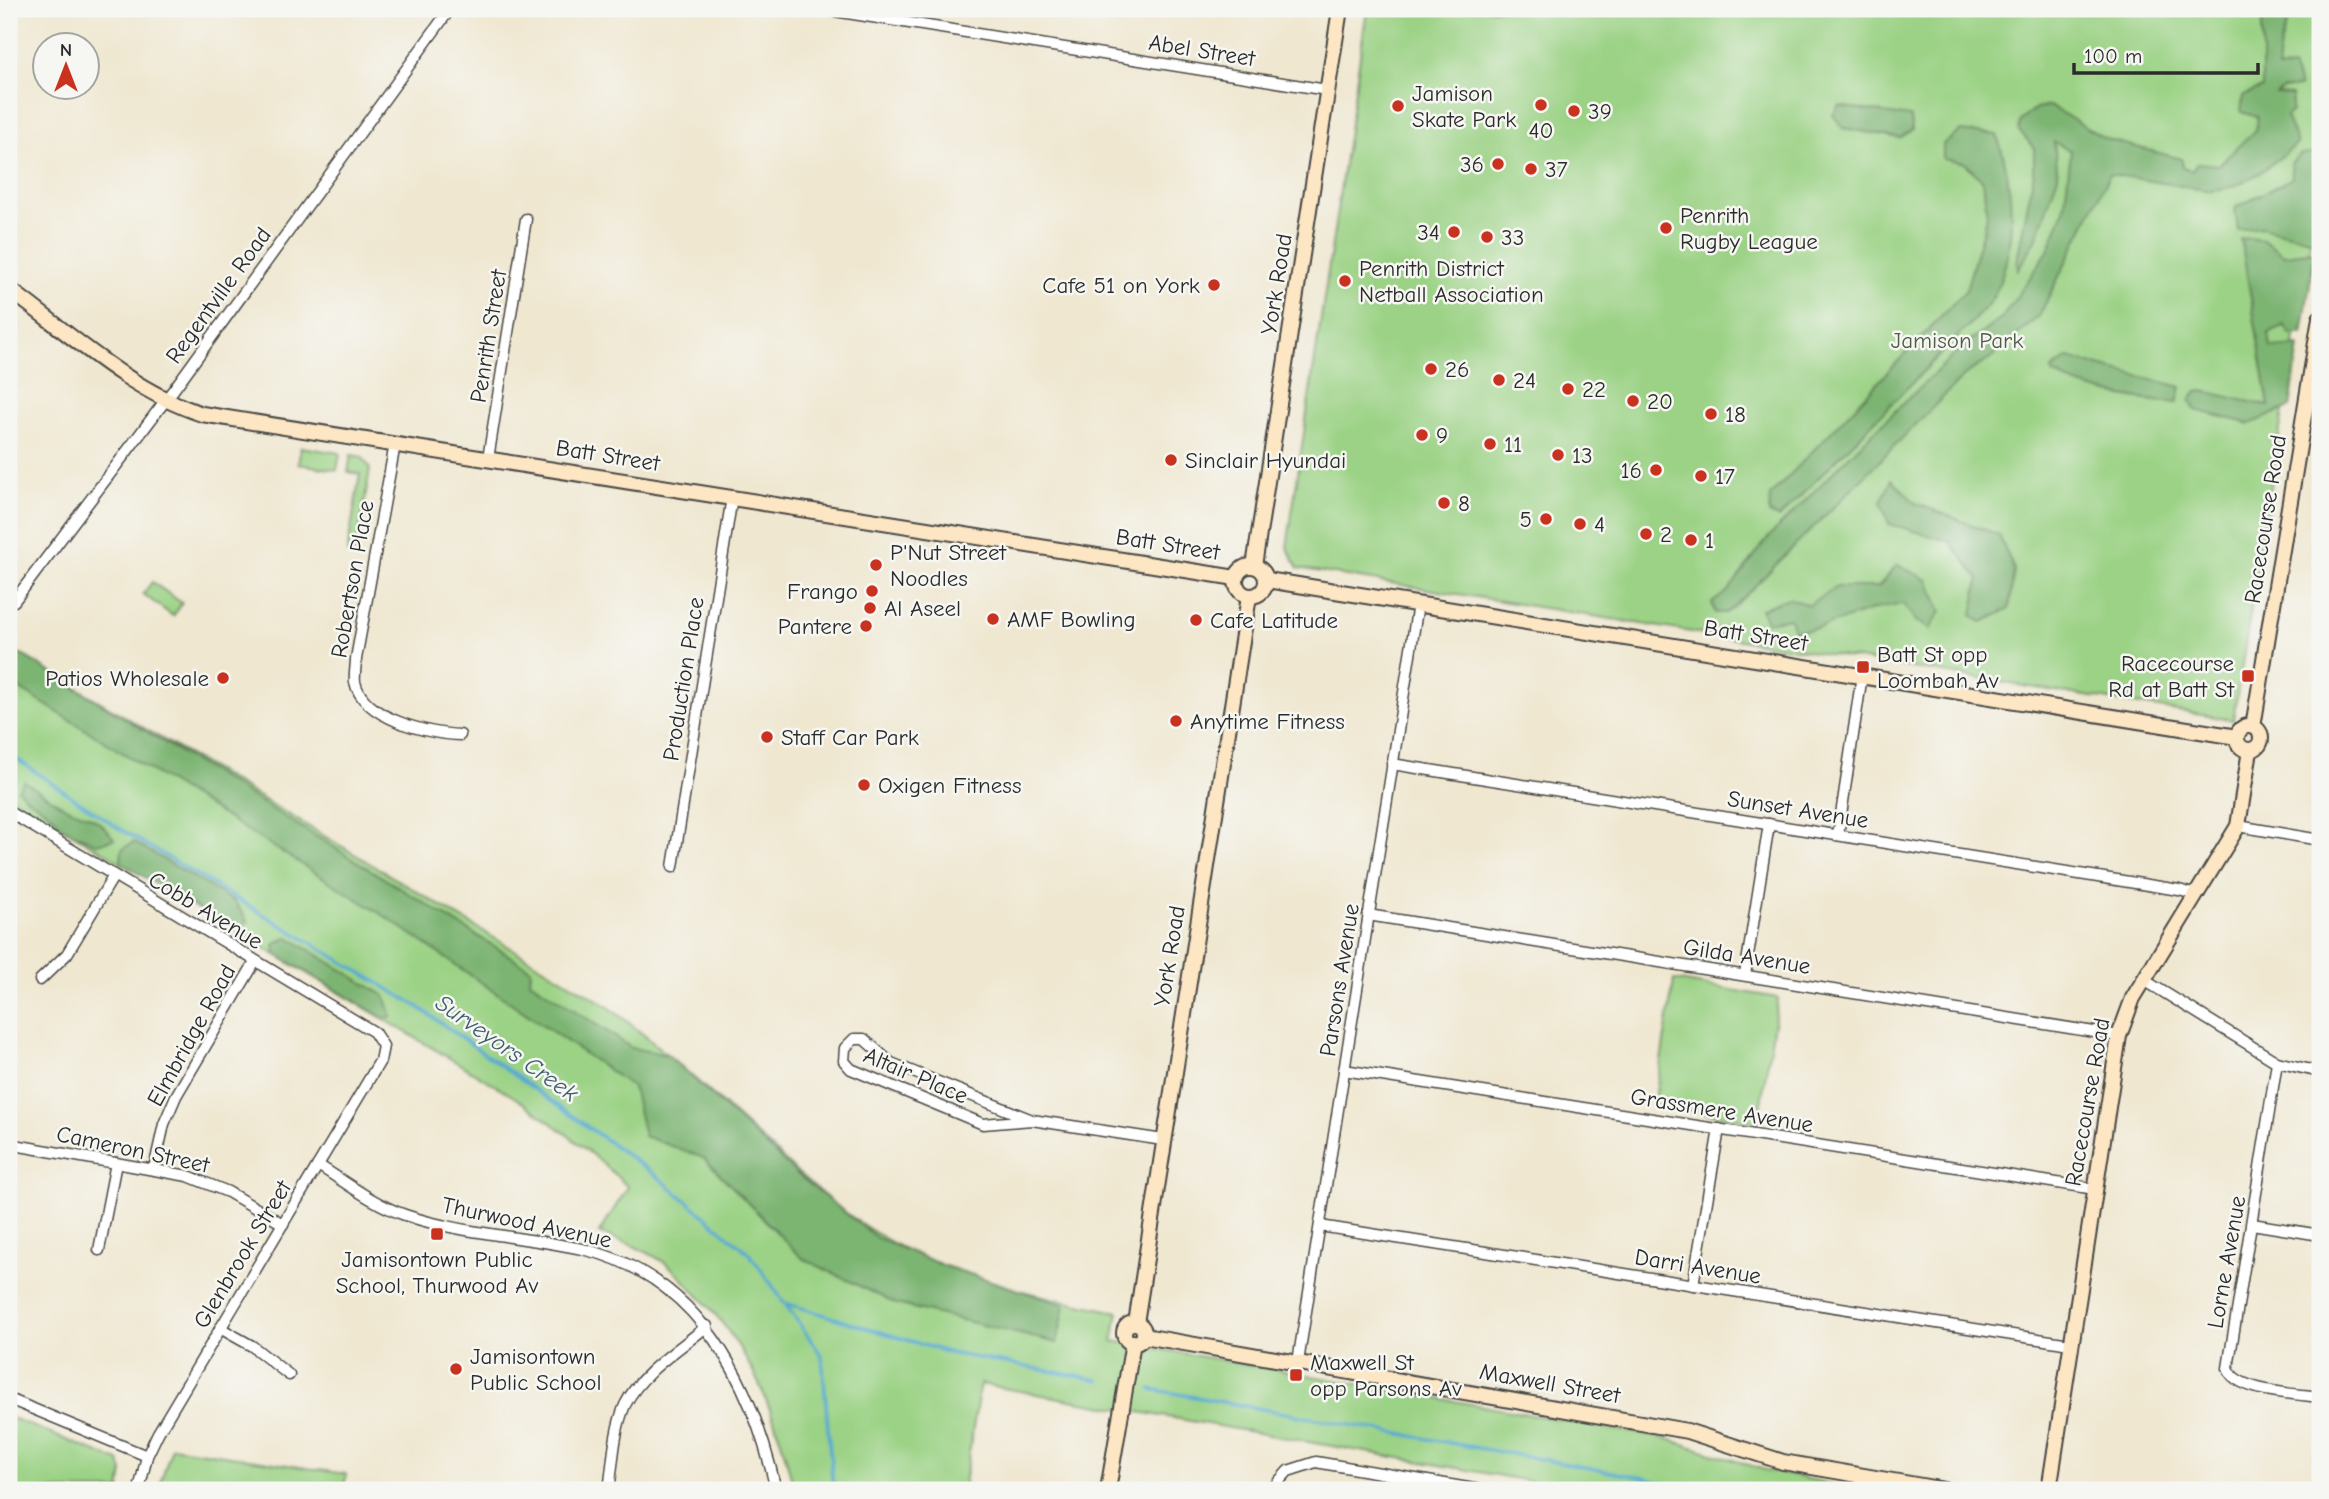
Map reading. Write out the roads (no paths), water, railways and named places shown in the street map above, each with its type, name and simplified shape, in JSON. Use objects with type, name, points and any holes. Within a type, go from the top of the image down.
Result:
[{"type":"street","name":"Regentville Road","points":[[15,601],[450,9]]},
{"type":"street","name":"Abel Street","points":[[821,9],[1327,90]]},
{"type":"street","points":[[900,21],[902,9]]},
{"type":"street","name":"York Road","points":[[1254,566],[1340,9]]},
{"type":"street","name":"Penrith Street","points":[[488,459],[526,219]]},
{"type":"street","name":"Batt Street","points":[[9,289],[131,379],[165,399],[215,417],[1236,578]]},
{"type":"street","name":"Racecourse Road","points":[[2253,727],[2320,318]]},
{"type":"street","name":"Robertson Place","points":[[396,444],[356,659],[355,683],[363,698],[390,717],[415,729],[460,735]]},
{"type":"street","name":"Production Place","points":[[673,867],[732,497]]},
{"type":"street","points":[[1254,566],[1263,571],[1266,580],[1261,593],[1249,596],[1240,592],[1236,578],[1244,567],[1254,566]]},
{"type":"street","name":"Batt Street","points":[[1266,580],[2238,737]]},
{"type":"street","name":"York Road","points":[[1108,1490],[1138,1334],[1163,1140],[1249,596]]},
{"type":"street","name":"Parsons Avenue","points":[[1298,1362],[1418,604]]},
{"type":"street","points":[[1838,835],[1862,675]]},
{"type":"street","points":[[2253,727],[2260,732],[2261,740],[2257,747],[2250,750],[2239,745],[2238,737],[2243,728],[2253,727]]},
{"type":"street","name":"Racecourse Road","points":[[2049,1490],[2119,1036],[2128,1008],[2238,826],[2250,750]]},
{"type":"street","name":"Sunset Avenue","points":[[1392,764],[2197,895]]},
{"type":"street","name":"Cobb Avenue","points":[[9,812],[374,1032],[382,1042]]},
{"type":"street","points":[[1745,975],[1769,824]]},
{"type":"street","points":[[2238,826],[2320,840]]},
{"type":"street","points":[[40,980],[67,954],[113,877]]},
{"type":"street","name":"Gilda Avenue","points":[[1368,915],[2119,1036]]},
{"type":"street","name":"Elmbridge Road","points":[[154,1170],[164,1124],[176,1096],[255,962]]},
{"type":"street","points":[[2144,981],[2277,1062],[2320,1072]]},
{"type":"street","name":"Altair Place","points":[[1032,1120],[1007,1124],[978,1123],[851,1069],[844,1061],[845,1048],[854,1039],[864,1039],[891,1062],[1032,1120],[1163,1140]]},
{"type":"street","name":"Glenbrook Street","points":[[139,1490],[147,1456],[220,1328],[380,1061],[382,1042]]},
{"type":"street","name":"Lorne Avenue","points":[[2277,1062],[2228,1364],[2230,1374],[2243,1385],[2320,1397]]},
{"type":"street","name":"Grassmere Avenue","points":[[1344,1070],[2095,1189]]},
{"type":"street","points":[[1693,1285],[1719,1129]]},
{"type":"street","name":"Cameron Street","points":[[9,1144],[154,1170],[209,1183],[282,1224]]},
{"type":"street","points":[[99,1250],[116,1163]]},
{"type":"street","name":"Thurwood Avenue","points":[[318,1165],[407,1216],[586,1250],[625,1264],[670,1290],[707,1326],[726,1354],[750,1404],[776,1490]]},
{"type":"street","points":[[2252,1224],[2320,1235]]},
{"type":"street","name":"Darri Avenue","points":[[1320,1226],[2070,1345]]},
{"type":"street","points":[[609,1490],[621,1418],[630,1397],[645,1378],[707,1326]]},
{"type":"street","points":[[220,1328],[260,1351],[289,1375]]},
{"type":"street","name":"Maxwell Street","points":[[1138,1334],[1687,1431],[1783,1462],[1945,1490]]},
{"type":"street","points":[[9,1399],[147,1456]]},
{"type":"street","points":[[1271,1490],[1288,1471],[1316,1462],[1480,1490]]},
{"type":"waterway","name":"Surveyors Creek","points":[[9,754],[120,829],[417,1006],[657,1176],[750,1254],[822,1356],[833,1490]]},
{"type":"waterway","points":[[785,1303],[950,1353],[1099,1380]]},
{"type":"waterway","points":[[1151,1389],[1645,1478],[1683,1490]]},
{"type":"place","name":"40","points":[[1541,105]]},
{"type":"place","name":"Jamison Skate Park","points":[[1398,106]]},
{"type":"place","name":"39","points":[[1574,111]]},
{"type":"place","name":"36","points":[[1498,164]]},
{"type":"place","name":"37","points":[[1531,169]]},
{"type":"place","name":"Penrith Rugby League","points":[[1666,228]]},
{"type":"place","name":"34","points":[[1454,232]]},
{"type":"place","name":"33","points":[[1487,237]]},
{"type":"place","name":"Penrith District Netball Association","points":[[1345,281]]},
{"type":"place","name":"Cafe 51 on York","points":[[1214,285]]},
{"type":"place","name":"26","points":[[1431,369]]},
{"type":"place","name":"24","points":[[1499,380]]},
{"type":"place","name":"22","points":[[1568,389]]},
{"type":"place","name":"20","points":[[1633,401]]},
{"type":"place","name":"18","points":[[1711,414]]},
{"type":"place","name":"9","points":[[1422,435]]},
{"type":"place","name":"11","points":[[1490,444]]},
{"type":"place","name":"13","points":[[1558,455]]},
{"type":"place","name":"Sinclair Hyundai","points":[[1171,460]]},
{"type":"place","name":"16","points":[[1656,470]]},
{"type":"place","name":"17","points":[[1701,476]]},
{"type":"place","name":"8","points":[[1444,503]]},
{"type":"place","name":"5","points":[[1546,519]]},
{"type":"place","name":"4","points":[[1580,524]]},
{"type":"place","name":"2","points":[[1646,534]]},
{"type":"place","name":"1","points":[[1691,540]]},
{"type":"place","name":"P'Nut Street Noodles","points":[[876,565]]},
{"type":"place","name":"Frango","points":[[872,591]]},
{"type":"place","name":"Al Aseel","points":[[870,608]]},
{"type":"place","name":"AMF Bowling","points":[[993,619]]},
{"type":"place","name":"Cafe Latitude","points":[[1196,620]]},
{"type":"place","name":"Pantere","points":[[866,626]]},
{"type":"place","name":"Batt St opp Loombah Av","points":[[1863,667]]},
{"type":"place","name":"Racecourse Rd at Batt St","points":[[2248,676]]},
{"type":"place","name":"Patios Wholesale","points":[[223,678]]},
{"type":"place","name":"Anytime Fitness","points":[[1176,721]]},
{"type":"place","name":"Staff Car Park","points":[[767,737]]},
{"type":"place","name":"Oxigen Fitness","points":[[864,785]]},
{"type":"place","name":"Jamisontown Public School, Thurwood Av","points":[[437,1234]]},
{"type":"place","name":"Jamisontown Public School","points":[[456,1369]]},
{"type":"place","name":"Maxwell St opp Parsons Av","points":[[1296,1375]]},
{"type":"park label","name":"Jamison Park","points":[[1957,340]]}]
